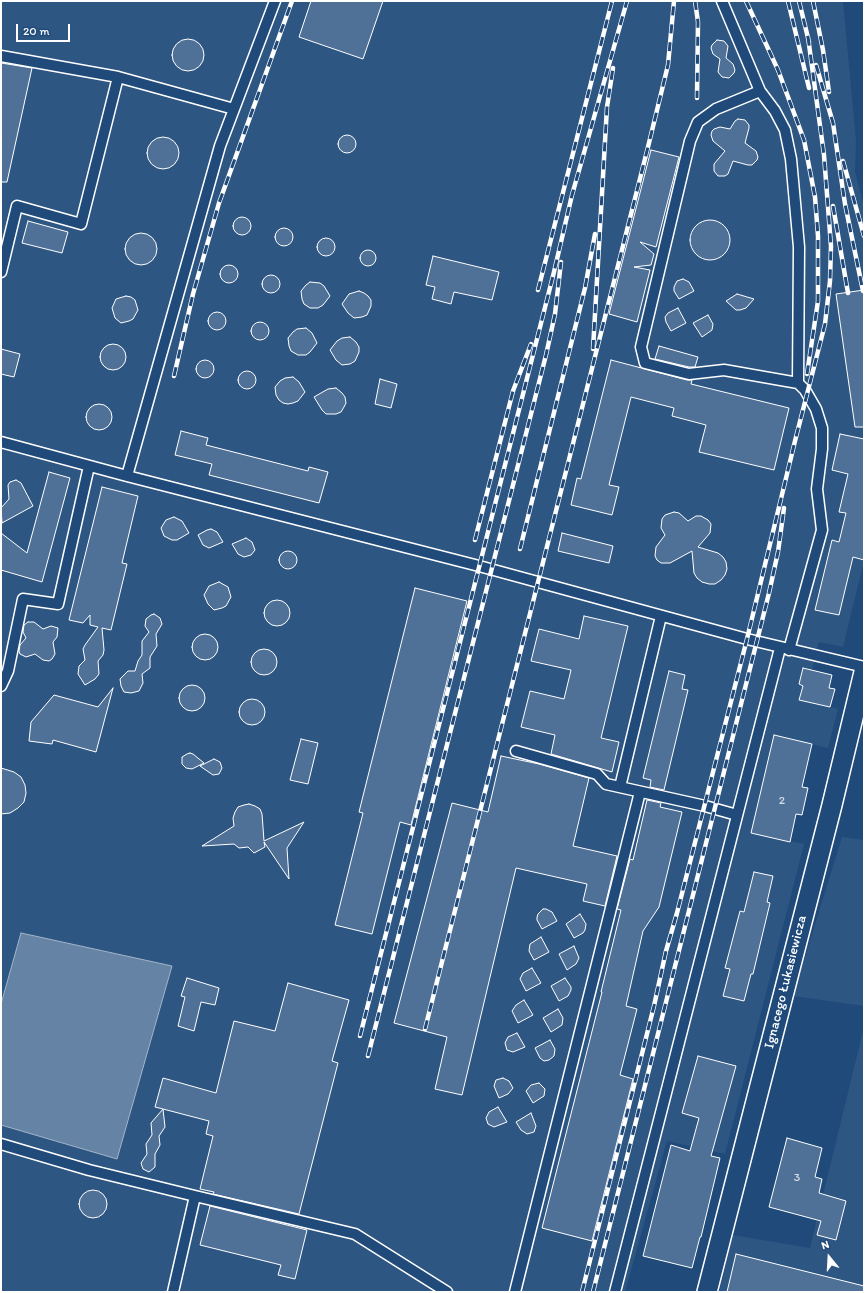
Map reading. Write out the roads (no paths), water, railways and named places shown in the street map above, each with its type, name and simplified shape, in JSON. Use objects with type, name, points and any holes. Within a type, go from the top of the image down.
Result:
[{"type":"street","name":"Ignacego Łukasiewicza","points":[[706,1292],[830,813],[864,672]]},
{"type":"lane","points":[[127,476],[220,146],[275,1]]},
{"type":"lane","points":[[722,1],[760,90],[776,111],[785,130],[791,159],[799,248],[798,383]]},
{"type":"lane","points":[[1,56],[118,78],[234,109]]},
{"type":"lane","points":[[1,272],[17,206],[81,224],[118,78]]},
{"type":"lane","points":[[615,1292],[737,815],[784,649],[822,530],[817,489],[822,449],[822,428],[816,408],[805,390],[798,383],[724,370],[689,374],[645,364],[641,347],[690,141],[698,122],[716,109],[760,90]]},
{"type":"lane","points":[[1,442],[127,476],[479,566],[784,649],[864,667]]},
{"type":"lane","points":[[1,686],[8,671],[23,600],[58,604],[89,466]]},
{"type":"lane","points":[[620,787],[661,616]]},
{"type":"lane","points":[[516,750],[597,774],[606,784],[705,806],[737,815]]},
{"type":"lane","points":[[515,1292],[640,792]]},
{"type":"lane","points":[[1,1144],[90,1170],[356,1234],[447,1292]]},
{"type":"lane","points":[[173,1292],[195,1196]]},
{"type":"railway","points":[[174,376],[193,294],[219,203],[292,1]]},
{"type":"railway","points":[[538,290],[612,1]]},
{"type":"railway","points":[[360,1036],[554,272],[572,195],[627,1]]},
{"type":"railway","points":[[425,1029],[668,65],[674,1]]},
{"type":"railway","points":[[695,1],[698,22],[697,98]]},
{"type":"railway","points":[[746,1],[778,70],[804,140],[815,197],[818,236],[818,301],[807,374]]},
{"type":"railway","points":[[788,1],[809,88]]},
{"type":"railway","points":[[799,1],[809,42]]},
{"type":"railway","points":[[813,1],[823,50],[829,92]]},
{"type":"railway","points":[[582,1292],[654,1006],[666,951],[747,639],[825,324],[830,281],[831,246],[824,155],[808,37]]},
{"type":"railway","points":[[816,65],[833,123],[845,204],[863,291]]},
{"type":"railway","points":[[593,349],[607,107],[613,68]]},
{"type":"railway","points":[[843,161],[864,236]]},
{"type":"railway","points":[[833,206],[848,293]]},
{"type":"railway","points":[[520,549],[585,288],[595,234]]},
{"type":"railway","points":[[368,1056],[546,355],[555,314],[561,262]]},
{"type":"railway","points":[[475,540],[513,391],[531,344]]},
{"type":"railway","points":[[593,1292],[769,593],[778,552],[784,508]]}]
